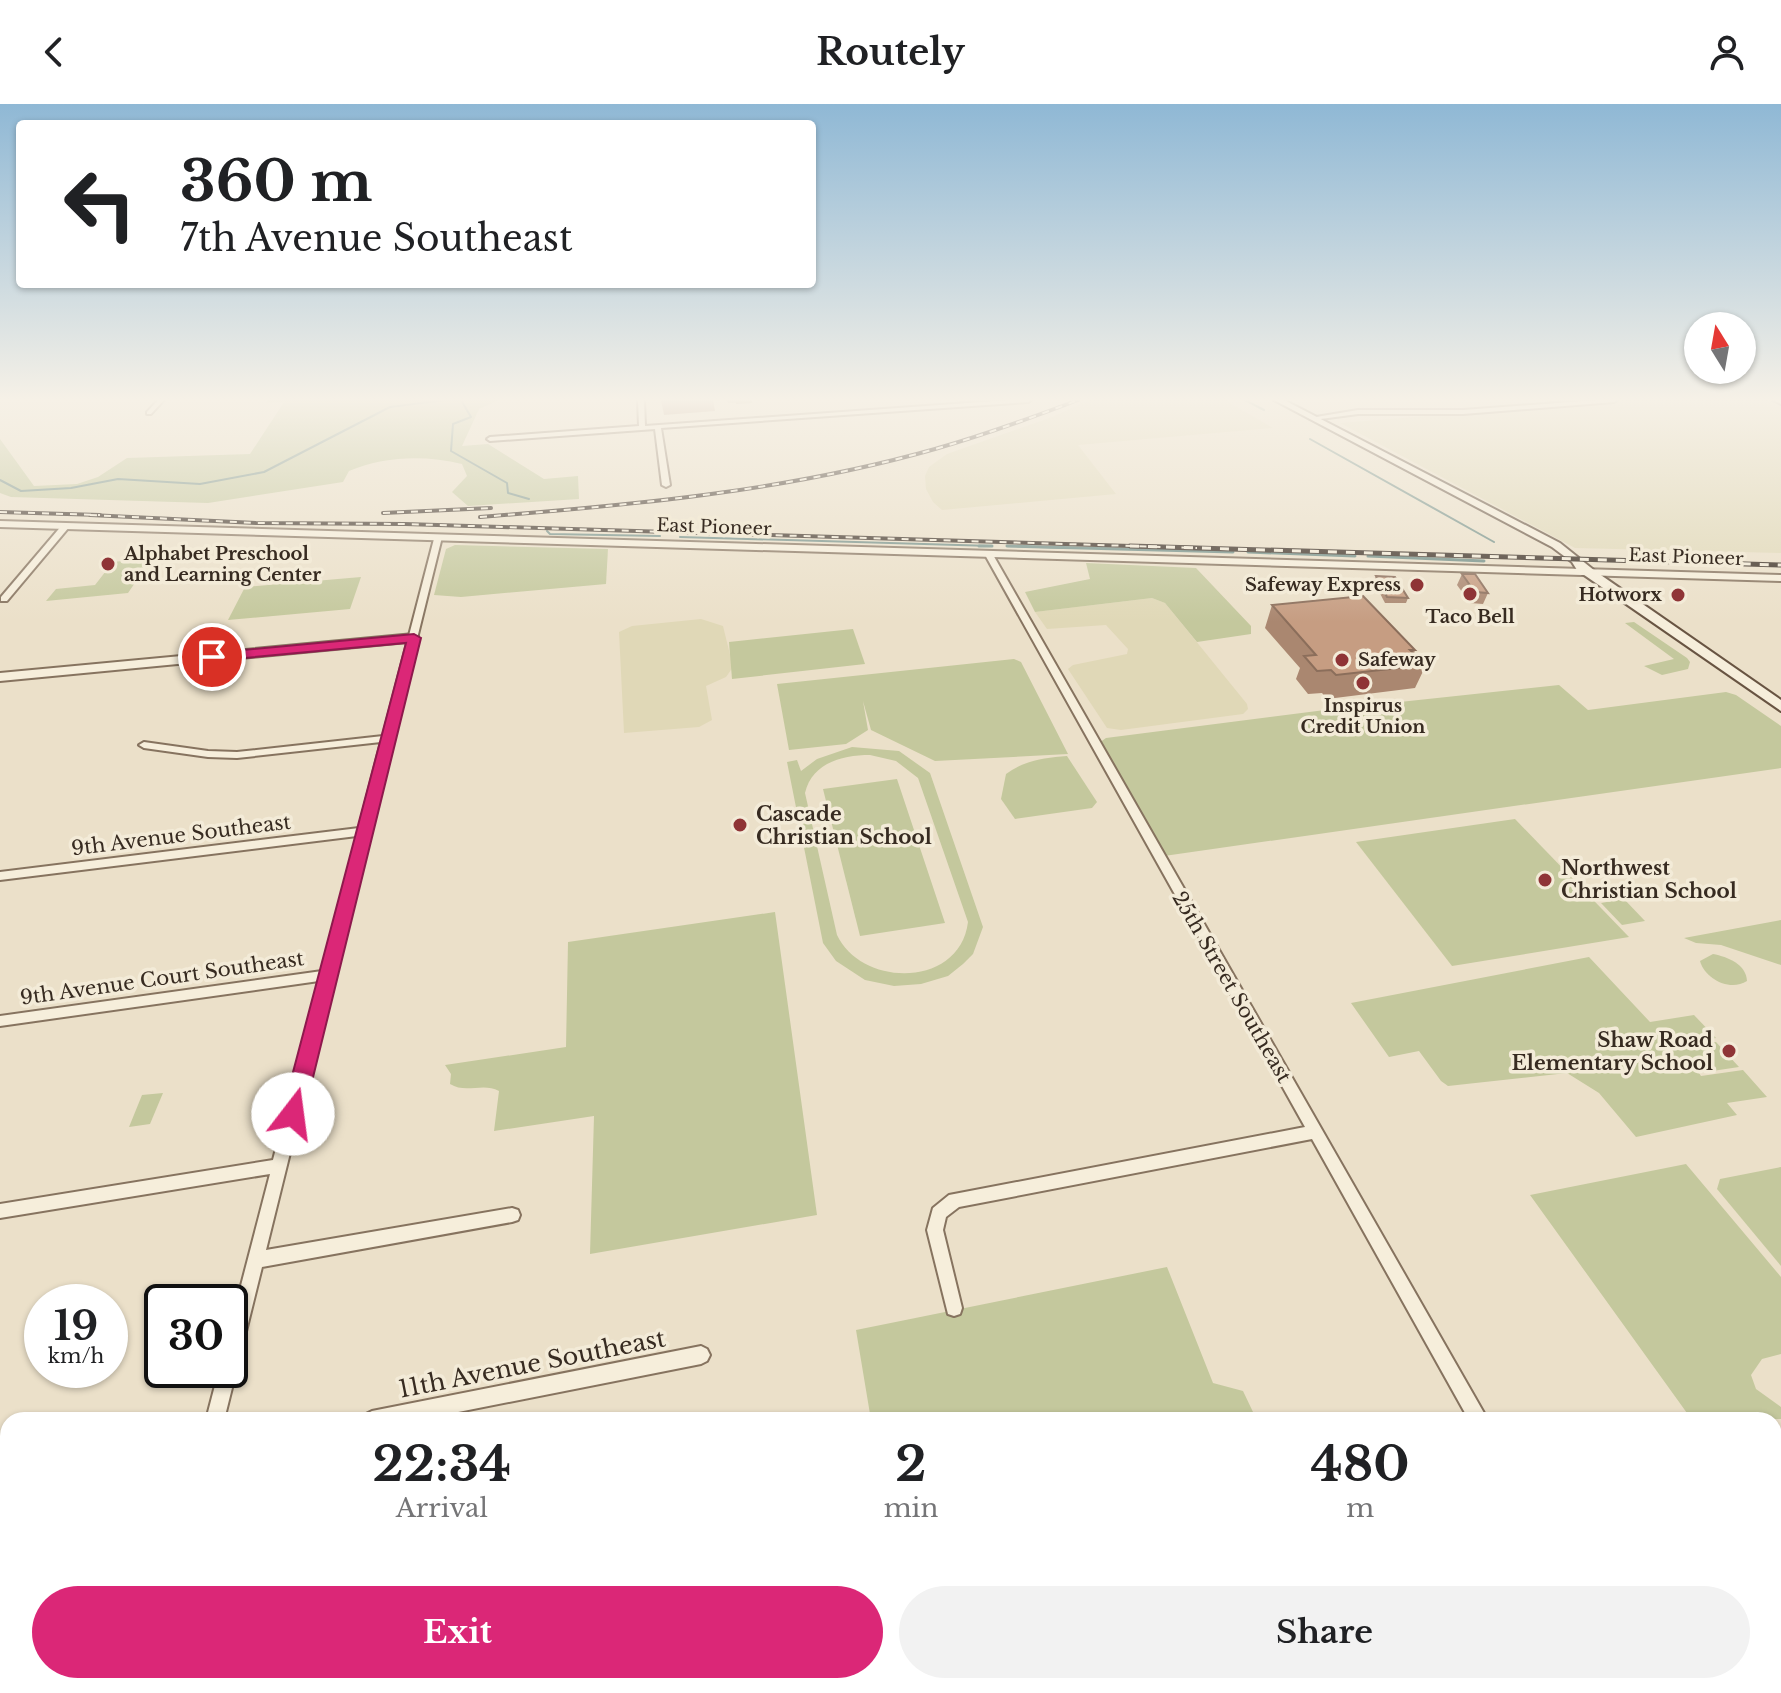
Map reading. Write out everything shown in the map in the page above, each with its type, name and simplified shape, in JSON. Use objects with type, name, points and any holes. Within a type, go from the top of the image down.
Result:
[{"type":"main road","points":[[1418,474],[1493,514],[1590,573],[1781,707]]},
{"type":"street","points":[[665,474],[666,485]]},
{"type":"street","name":"East Pioneer","points":[[0,524],[1781,578]]},
{"type":"street","points":[[4,599],[66,526]]},
{"type":"street","points":[[248,1291],[390,738],[438,537]]},
{"type":"street","name":"25th Street Southeast","points":[[988,553],[1474,1412]]},
{"type":"street","points":[[0,677],[414,638]]},
{"type":"street","points":[[144,745],[237,755],[390,738]]},
{"type":"street","name":"9th Avenue Southeast","points":[[0,876],[366,831]]},
{"type":"street","name":"9th Avenue Court Southeast","points":[[0,1021],[330,975]]},
{"type":"street","points":[[954,1308],[935,1230],[939,1213],[955,1200],[1314,1132]]},
{"type":"street","points":[[0,1211],[279,1166]]},
{"type":"street","points":[[256,1260],[512,1215]]},
{"type":"street","name":"11th Avenue Southeast","points":[[412,1412],[701,1355]]},
{"type":"street","points":[[217,1412],[223,1388]]},
{"type":"shaded area","points":[[1101,474],[1116,494],[942,510],[926,489],[925,476]]},
{"type":"shaded area","points":[[1436,474],[1781,474],[1781,553],[1575,548]]},
{"type":"shaded area","points":[[1152,598],[1165,603],[1247,704],[1248,709],[1243,714],[1121,730],[1107,728],[1068,669],[1073,665],[1127,654],[1128,649],[1106,625],[1047,629],[1035,612]]},
{"type":"shaded area","points":[[701,619],[723,626],[733,667],[726,677],[706,686],[712,720],[699,727],[624,733],[619,632],[632,626]]},
{"type":"green space","points":[[0,474],[25,474],[34,486],[77,484],[102,474],[347,474],[343,482],[208,503],[11,497],[0,493]]},
{"type":"green space","points":[[536,474],[544,479],[578,476],[579,499],[468,506],[452,492],[467,476]]},
{"type":"green space","points":[[455,545],[608,549],[606,584],[461,597],[434,595],[446,549]]},
{"type":"green space","points":[[152,558],[128,593],[46,601],[56,589],[95,585],[113,562]]},
{"type":"green space","points":[[1086,563],[1196,568],[1251,626],[1251,634],[1197,642],[1165,603],[1152,598],[1035,612],[1025,592],[1090,579]]},
{"type":"green space","points":[[361,577],[350,609],[228,620],[245,587]]},
{"type":"green space","points":[[1634,622],[1687,658],[1690,662],[1688,669],[1662,675],[1644,666],[1674,659],[1625,623]]},
{"type":"green space","points":[[853,629],[865,664],[732,679],[729,642]]},
{"type":"green space","points":[[1014,659],[1021,662],[1068,754],[935,761],[871,730],[863,701],[868,730],[846,744],[789,750],[777,684]]},
{"type":"green space","points":[[1559,685],[1588,710],[1726,692],[1736,695],[1781,726],[1781,768],[1164,856],[1099,743],[1106,738],[1325,710]]},
{"type":"green space","points":[[852,747],[899,751],[930,773],[983,927],[973,954],[948,976],[921,984],[894,986],[865,980],[836,961],[823,943],[787,762],[797,760],[801,771],[817,759]],"holes":[[[870,755],[896,761],[918,778],[968,922],[961,944],[948,959],[930,969],[909,973],[887,972],[867,965],[849,952],[837,935],[805,793],[814,774],[839,759]]]},
{"type":"green space","points":[[1067,756],[1097,802],[1092,808],[1015,819],[1001,799],[1006,774],[1028,763]]},
{"type":"green space","points":[[897,779],[945,923],[860,936],[823,789]]},
{"type":"green space","points":[[1515,819],[1629,937],[1452,966],[1356,842]]},
{"type":"green space","points":[[1624,899],[1645,921],[1622,925],[1601,903]]},
{"type":"green space","points":[[775,912],[817,1215],[590,1254],[594,1116],[494,1131],[499,1091],[456,1087],[450,1084],[451,1074],[445,1065],[566,1047],[568,942]]},
{"type":"green space","points":[[1781,920],[1781,965],[1721,945],[1696,943],[1684,938]]},
{"type":"green space","points":[[1713,954],[1740,966],[1747,981],[1733,985],[1713,978],[1700,961]]},
{"type":"green space","points":[[1589,957],[1650,1022],[1694,1015],[1716,1038],[1673,1046],[1675,1048],[1716,1042],[1739,1067],[1699,1073],[1701,1076],[1743,1070],[1767,1097],[1727,1103],[1737,1115],[1636,1137],[1599,1093],[1567,1073],[1448,1086],[1419,1051],[1389,1057],[1351,1003]]},
{"type":"green space","points":[[163,1093],[150,1124],[129,1127],[142,1095]]},
{"type":"green space","points":[[1686,1164],[1781,1277],[1781,1354],[1762,1359],[1751,1375],[1756,1389],[1781,1407],[1781,1412],[1686,1412],[1530,1195]]},
{"type":"green space","points":[[1781,1167],[1781,1266],[1717,1189],[1720,1179]]},
{"type":"green space","points":[[1167,1267],[1213,1383],[1243,1391],[1253,1412],[870,1412],[856,1330]]},
{"type":"building","points":[[1462,574],[1475,574],[1488,593],[1475,592]]},
{"type":"building","points":[[1376,576],[1395,577],[1408,598],[1387,597]]},
{"type":"building","points":[[1363,596],[1426,665],[1336,675],[1331,670],[1317,671],[1304,656],[1316,655],[1272,605]]},
{"type":"waterway","points":[[0,480],[21,491],[71,488],[118,479],[200,484],[253,474]]},
{"type":"waterway","points":[[492,474],[507,483],[508,493],[529,499]]},
{"type":"waterway","points":[[1373,474],[1494,542]]},
{"type":"waterway","points":[[547,531],[550,534],[660,536]]},
{"type":"waterway","points":[[680,537],[992,546],[979,546]]},
{"type":"waterway","points":[[1068,548],[1007,546],[1233,552]]},
{"type":"waterway","points":[[1248,552],[1355,556]]},
{"type":"waterway","points":[[1368,556],[1484,561]]},
{"type":"railway","points":[[480,517],[652,501],[831,474]]},
{"type":"railway","points":[[383,513],[491,508]]},
{"type":"railway","points":[[0,512],[100,515]]},
{"type":"railway","points":[[90,515],[256,523],[405,524],[1157,547]]},
{"type":"railway","points":[[1130,546],[1157,547]]},
{"type":"railway","points":[[1157,547],[1781,565]]},
{"type":"railway","points":[[1157,547],[1197,548]]},
{"type":"place","name":"Alphabet Preschool and Learning Center","points":[[108,564]]},
{"type":"place","name":"Safeway Express","points":[[1417,585]]},
{"type":"place","name":"Taco Bell","points":[[1470,594]]},
{"type":"place","name":"Hotworx","points":[[1678,595]]},
{"type":"place","name":"Safeway","points":[[1342,660]]},
{"type":"place","name":"Inspirus Credit Union","points":[[1363,683]]},
{"type":"place","name":"Cascade Christian School","points":[[740,825]]},
{"type":"place","name":"Northwest Christian School","points":[[1545,880]]},
{"type":"place","name":"Shaw Road Elementary School","points":[[1729,1051]]},
{"type":"route","points":[[212,657],[414,638],[293,1114]]}]
